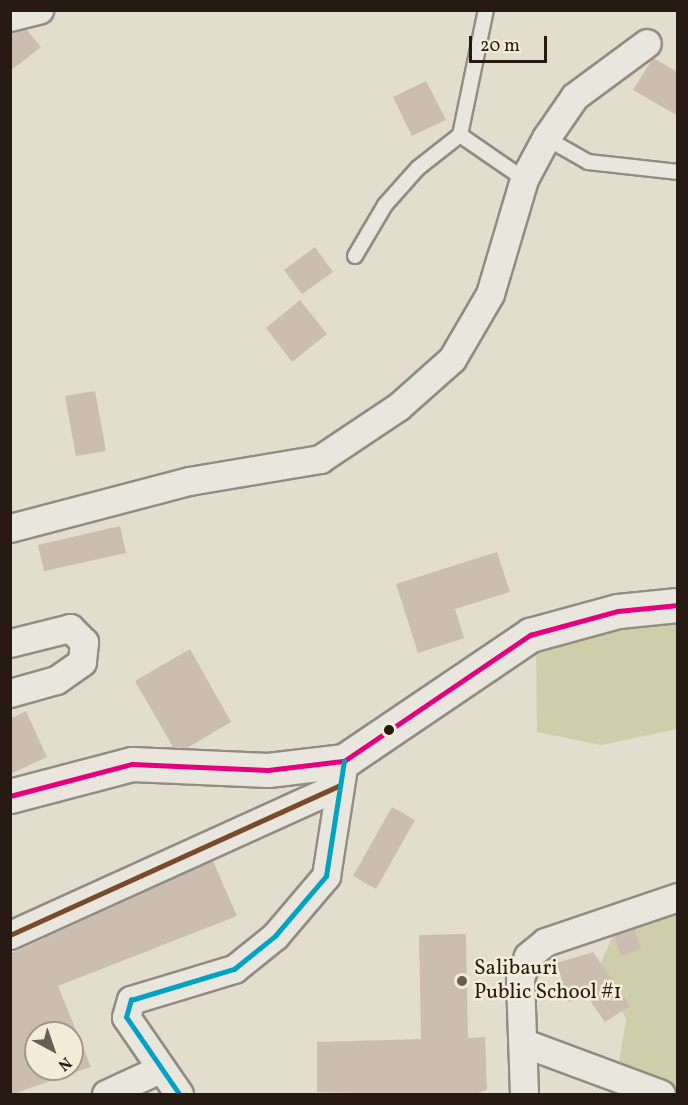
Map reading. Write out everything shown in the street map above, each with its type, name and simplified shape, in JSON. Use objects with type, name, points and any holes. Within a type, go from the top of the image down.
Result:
[{"type":"street","points":[[10,17],[39,10]]},
{"type":"street","points":[[10,528],[189,481],[320,459],[398,407],[452,358],[490,294],[524,178],[546,138],[575,96],[647,43]]},
{"type":"street","points":[[10,935],[341,774],[530,635],[618,610],[678,605]]},
{"type":"street","points":[[10,643],[70,628],[84,642],[82,662],[56,680],[10,693]]},
{"type":"street","points":[[10,796],[132,764],[341,774]]},
{"type":"street","points":[[179,1095],[158,1070],[126,1017],[131,1000],[234,969],[275,936],[326,876],[341,774]]},
{"type":"street","points":[[524,1095],[520,978],[528,956],[544,942],[678,897]]},
{"type":"street","points":[[524,1043],[661,1095]]},
{"type":"street","points":[[106,1095],[158,1070]]},
{"type":"lane","points":[[355,256],[385,205],[418,168],[460,135],[486,10]]},
{"type":"lane","points":[[460,135],[524,178]]},
{"type":"lane","points":[[546,138],[588,162],[678,172]]},
{"type":"green space","points":[[677,623],[677,729],[601,745],[537,732],[536,651],[618,630]]},
{"type":"green space","points":[[677,905],[677,1094],[614,1094],[626,1019],[600,965],[621,916]]},
{"type":"building","points":[[26,29],[41,47],[10,71],[10,32]]},
{"type":"building","points":[[653,58],[678,72],[678,116],[633,90]]},
{"type":"building","points":[[426,81],[446,120],[412,136],[393,97]]},
{"type":"building","points":[[315,247],[333,272],[302,294],[284,270]]},
{"type":"building","points":[[300,300],[327,334],[292,362],[266,328]]},
{"type":"building","points":[[95,391],[106,451],[76,456],[65,396]]},
{"type":"building","points":[[120,526],[126,553],[44,571],[38,545]]},
{"type":"building","points":[[497,552],[510,592],[455,609],[464,638],[418,653],[396,584]]},
{"type":"building","points":[[190,649],[231,722],[187,748],[173,747],[135,681]]},
{"type":"building","points":[[26,711],[47,757],[10,774],[10,719]]},
{"type":"building","points":[[392,807],[415,820],[376,889],[353,876]]},
{"type":"building","points":[[213,861],[237,916],[58,986],[72,1021],[24,1021],[24,1081],[50,1081],[10,1095],[10,954]]},
{"type":"building","points":[[634,928],[641,949],[621,956],[614,935]]},
{"type":"building","points":[[466,934],[468,1038],[485,1037],[487,1090],[471,1095],[317,1092],[317,1042],[421,1039],[419,935]]},
{"type":"building","points":[[593,952],[630,1006],[605,1022],[587,996],[568,1002],[557,963]]},
{"type":"building","points":[[84,1050],[91,1067],[84,1069]]},
{"type":"transit line","points":[[10,796],[132,764],[268,770],[344,761],[530,635],[618,611],[678,605]]},
{"type":"transit line","points":[[179,1094],[126,1017],[131,1000],[234,969],[275,936],[326,876],[344,761]]},
{"type":"transit line","points":[[10,935],[339,786]]},
{"type":"place","name":"Salibauri Public School #1","points":[[462,981]]}]
